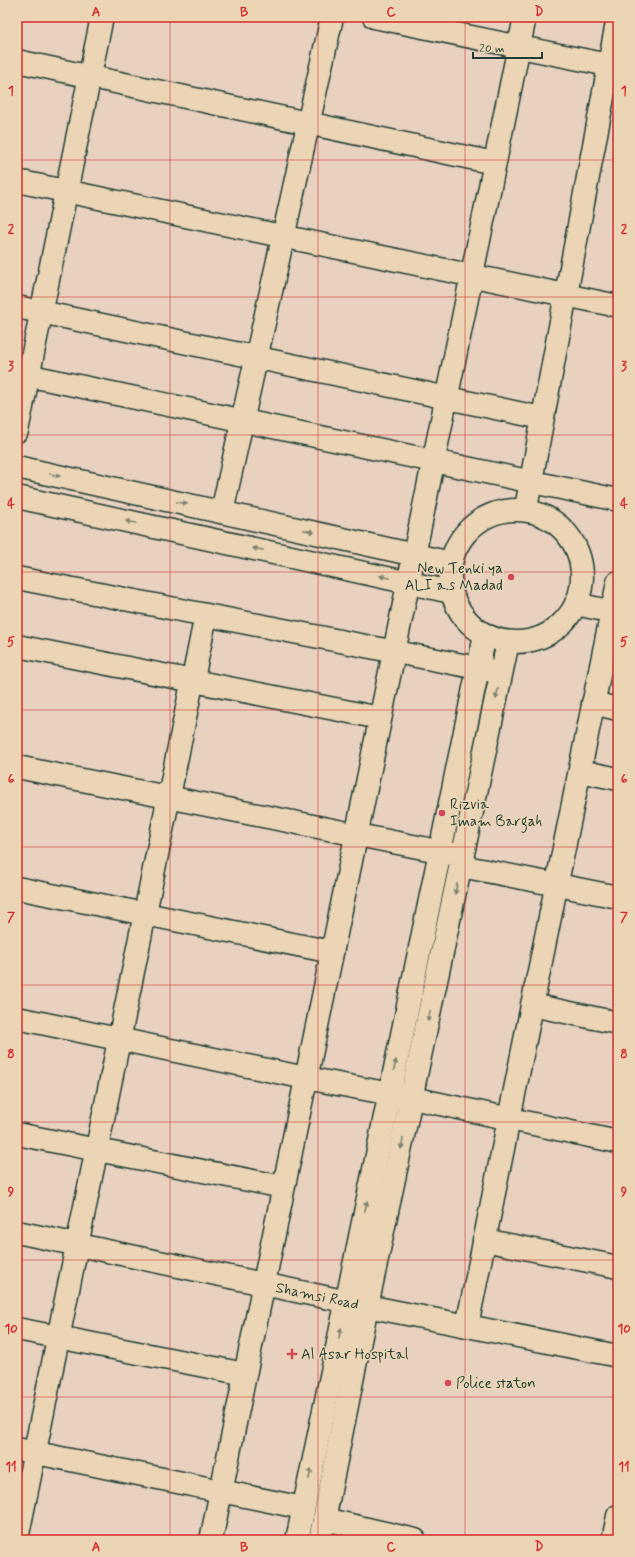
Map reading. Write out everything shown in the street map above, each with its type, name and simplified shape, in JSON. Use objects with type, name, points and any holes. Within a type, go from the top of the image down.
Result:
[{"type":"street","points":[[17,432],[23,374],[41,312],[102,17]]},
{"type":"street","points":[[222,512],[332,17]]},
{"type":"street","points":[[374,17],[613,66]]},
{"type":"street","points":[[211,1540],[525,17]]},
{"type":"street","points":[[526,508],[566,295],[613,66],[618,17]]},
{"type":"street","points":[[17,61],[494,163]]},
{"type":"street","points":[[17,181],[618,306]]},
{"type":"street","points":[[17,307],[542,418]]},
{"type":"street","points":[[23,374],[618,500]]},
{"type":"street","points":[[17,467],[451,563]]},
{"type":"street","points":[[17,496],[451,592]]},
{"type":"street","points":[[526,508],[555,521],[570,536],[580,556],[583,577],[582,593],[570,617],[554,631],[534,640],[513,643],[508,642],[485,635],[473,627],[459,612],[451,592],[451,563],[456,546],[470,528],[489,515],[526,508]]},
{"type":"street","points":[[467,1326],[593,704],[615,612],[618,583],[583,577]]},
{"type":"street","points":[[17,578],[502,673]]},
{"type":"street","points":[[576,604],[615,612]]},
{"type":"street","points":[[17,1539],[26,1451],[58,1337],[206,615]]},
{"type":"street","points":[[415,1540],[322,1530],[390,1094],[485,635]]},
{"type":"street","points":[[297,1540],[303,1508],[412,1098],[508,642]]},
{"type":"street","points":[[17,646],[380,718]]},
{"type":"street","points":[[593,704],[618,708]]},
{"type":"street","points":[[17,767],[440,851],[462,861],[556,884],[618,897]]},
{"type":"street","points":[[580,771],[618,779]]},
{"type":"street","points":[[17,888],[332,952]]},
{"type":"street","points":[[532,1005],[618,1023]]},
{"type":"street","points":[[17,1018],[306,1078],[412,1098],[508,1120],[618,1142]]},
{"type":"street","points":[[17,1134],[283,1188]]},
{"type":"street","name":"Shamsi Road","points":[[17,1232],[618,1356]]},
{"type":"street","points":[[484,1240],[618,1267]]},
{"type":"street","points":[[17,1329],[245,1374]]},
{"type":"street","points":[[26,1451],[303,1508]]},
{"type":"street","points":[[614,1540],[618,1516]]},
{"type":"place","name":"New Tenki ya ALI a.s Madad","points":[[511,577]]},
{"type":"place","name":"Rizvia Imam Bargah","points":[[442,813]]},
{"type":"place","name":"Al Asar Hospital","points":[[292,1354]]},
{"type":"place","name":"Police staton","points":[[448,1383]]}]
